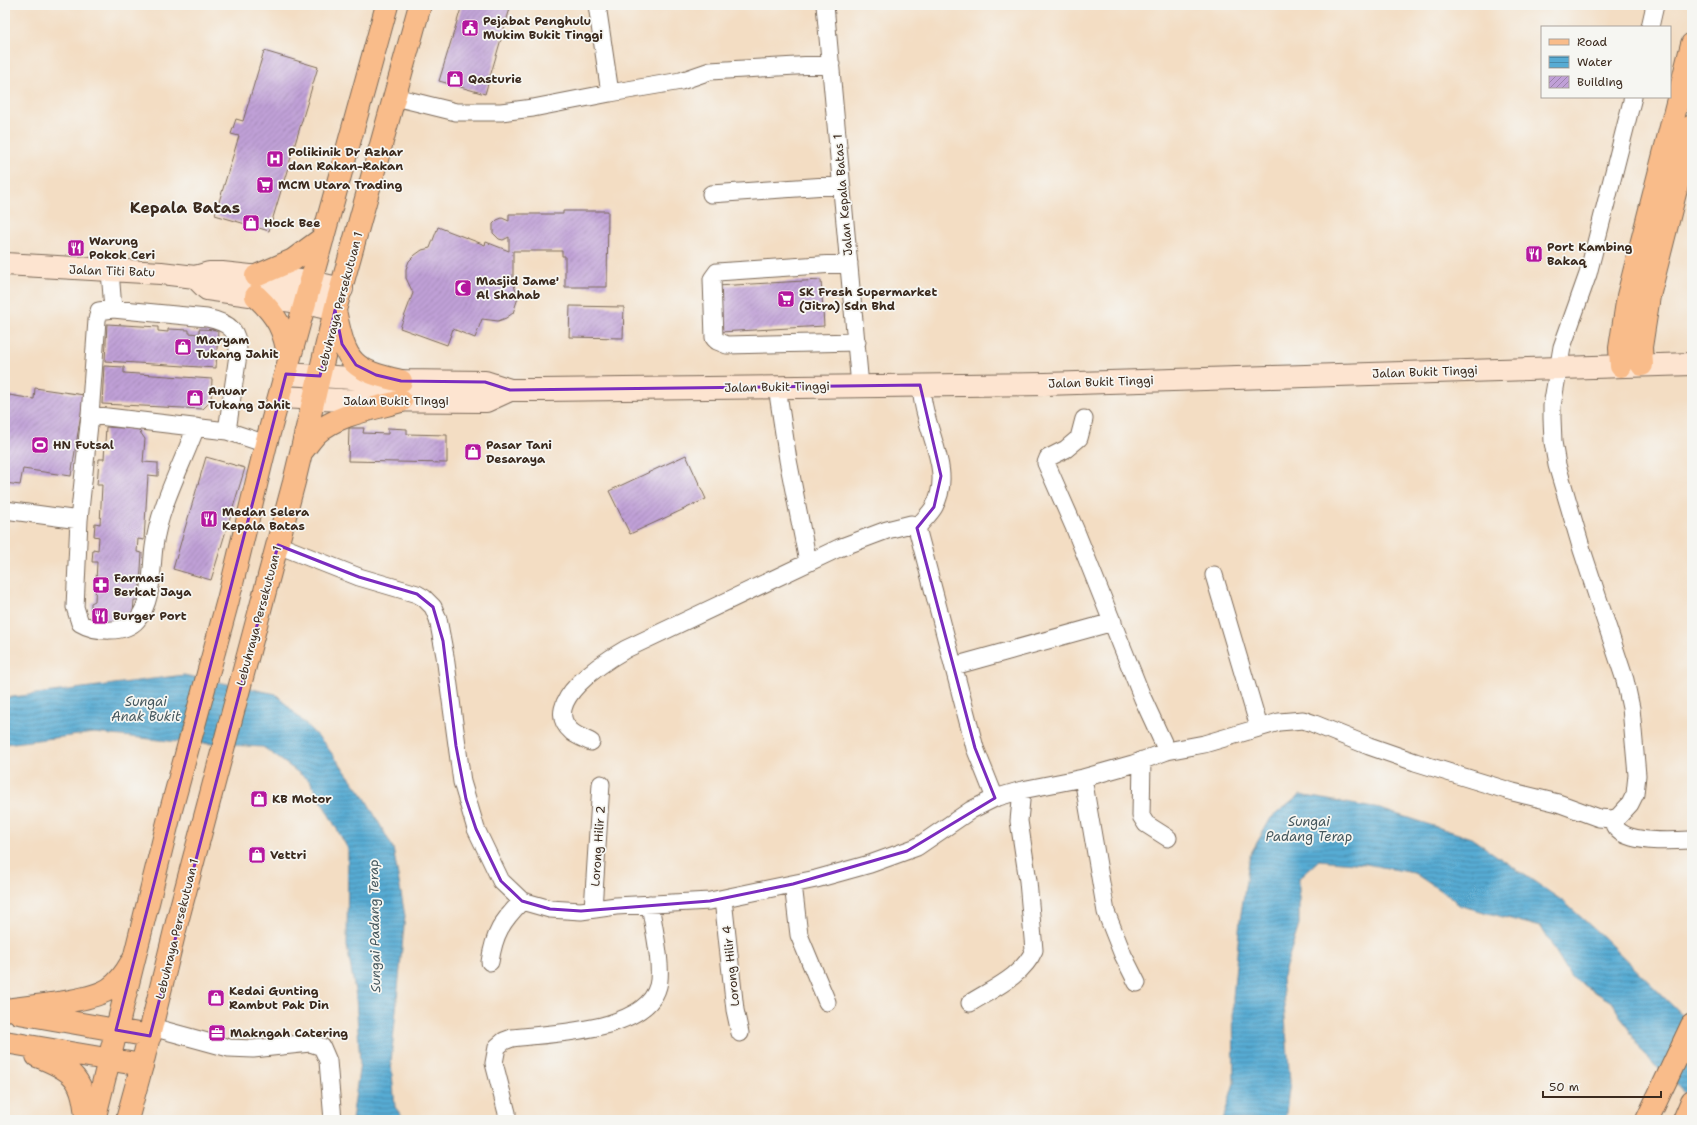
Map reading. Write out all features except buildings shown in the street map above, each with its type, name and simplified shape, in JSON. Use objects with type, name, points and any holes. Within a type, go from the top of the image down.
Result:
[{"type":"main road","points":[[94,1120],[138,948],[171,810],[228,600],[266,444],[387,5]]},
{"type":"main road","name":"Lebuhraya Persekutuan 1","points":[[127,1120],[151,1032],[177,922],[207,815],[278,544],[315,399],[335,310],[420,5]]},
{"type":"main road","points":[[1621,366],[1620,348],[1628,296],[1692,44]]},
{"type":"main road","points":[[1642,365],[1641,347],[1649,296],[1692,126]]},
{"type":"main road","points":[[288,368],[286,343],[279,322],[256,286],[323,238]]},
{"type":"main road","name":"Jalan Titi Batu","points":[[5,264],[162,273],[195,277],[207,288],[311,282],[342,289]]},
{"type":"main road","name":"Jalan Titi Batu","points":[[256,286],[306,303],[335,310]]},
{"type":"main road","points":[[335,310],[342,344],[356,365],[376,375],[401,391]]},
{"type":"main road","name":"Jalan Bukit Tinggi","points":[[280,397],[315,399],[485,382],[510,390],[1053,384],[1692,364]]},
{"type":"main road","name":"Jalan Bukit Tinggi","points":[[288,368],[320,376],[401,391]]},
{"type":"main road","points":[[301,453],[317,433],[331,423],[401,391]]},
{"type":"main road","points":[[5,1010],[73,999],[109,989],[118,982],[128,968],[138,948]]},
{"type":"main road","points":[[5,1010],[116,1030],[151,1032]]},
{"type":"main road","points":[[1647,1120],[1692,1025]]},
{"type":"main road","points":[[5,1043],[142,1065]]},
{"type":"main road","points":[[5,1043],[65,1068],[75,1076],[82,1090],[86,1120]]},
{"type":"main road","points":[[1684,1120],[1692,1101]]},
{"type":"street","points":[[597,5],[610,93]]},
{"type":"street","name":"Jalan Kepala Batas 1","points":[[825,5],[860,386]]},
{"type":"street","points":[[1650,26],[1655,5]]},
{"type":"street","points":[[395,97],[456,112],[501,112],[533,108],[681,81],[710,70],[831,64]]},
{"type":"street","points":[[278,544],[359,577],[417,594],[424,598],[433,607],[436,612],[443,641],[456,746],[466,799],[476,829],[501,881],[522,901],[550,910],[571,911],[723,899],[793,884],[870,864],[907,851],[928,840],[971,810],[995,798],[1022,790],[1083,778],[1167,751],[1204,744],[1259,727],[1288,721],[1303,720],[1415,762],[1513,792],[1558,803],[1599,818],[1612,819],[1618,817],[1627,809],[1634,794],[1637,775],[1631,708],[1625,680],[1582,550],[1556,460],[1553,442],[1552,406],[1562,346],[1588,274],[1633,98]]},
{"type":"street","points":[[711,194],[841,185]]},
{"type":"street","points":[[849,263],[717,272],[712,279],[714,338],[717,341],[727,345],[857,342]]},
{"type":"street","points":[[110,271],[113,309]]},
{"type":"street","points":[[196,427],[158,530],[148,594],[137,620],[129,627],[104,630],[84,626],[78,620],[75,608],[79,520],[90,415],[97,315],[103,310],[113,309],[207,318],[222,321],[231,328],[236,335],[238,355],[226,431]]},
{"type":"street","points":[[917,528],[934,507],[941,487],[942,476],[936,446],[925,414],[920,385]]},
{"type":"street","points":[[777,387],[788,460],[808,562]]},
{"type":"street","points":[[90,415],[226,431],[266,444]]},
{"type":"street","points":[[1084,419],[1079,438],[1066,449],[1048,458],[1046,463],[1167,751]]},
{"type":"street","points":[[5,510],[79,520]]},
{"type":"street","points":[[591,742],[573,733],[568,728],[563,709],[571,692],[593,669],[626,649],[741,596],[808,562],[839,548],[887,530],[905,524],[911,524],[917,528],[975,748],[995,798]]},
{"type":"street","points":[[1214,575],[1259,727]]},
{"type":"street","points":[[954,666],[1113,622]]},
{"type":"street","points":[[1142,760],[1141,816],[1146,824],[1168,838]]},
{"type":"street","points":[[1083,778],[1106,912],[1123,955],[1137,983]]},
{"type":"street","name":"Lorong Hilir 2","points":[[593,909],[601,784]]},
{"type":"street","points":[[970,1003],[1015,974],[1030,958],[1034,950],[1028,881],[1019,821],[1022,790]]},
{"type":"street","points":[[1612,819],[1616,828],[1625,834],[1638,839],[1692,840]]},
{"type":"street","points":[[793,884],[798,935],[827,1002]]},
{"type":"street","name":"Lorong Hilir 4","points":[[723,899],[735,1010],[740,1033]]},
{"type":"street","points":[[490,962],[492,945],[502,923],[522,901]]},
{"type":"street","points":[[507,1114],[494,1063],[497,1047],[504,1041],[512,1038],[592,1028],[619,1021],[641,1010],[655,995],[658,984],[657,954],[650,904]]},
{"type":"street","points":[[151,1032],[229,1048],[253,1049],[310,1043],[322,1047],[328,1061],[333,1120]]},
{"type":"highlighted area","points":[[335,310],[342,344],[356,365],[376,375],[401,381],[485,382],[510,390],[920,385],[941,476],[934,507],[917,528],[975,748],[995,798],[907,851],[793,884],[710,901],[581,911],[550,909],[522,901],[501,881],[476,829],[466,799],[456,746],[443,641],[433,607],[417,594],[359,577],[278,545],[150,1036],[116,1030],[286,374],[320,376]]},
{"type":"water","name":"Sungai Padang Terap","points":[[184,675],[276,694],[324,743],[365,798],[393,848],[405,916],[391,1062],[395,1107],[405,1120],[352,1120],[360,1063],[356,997],[347,946],[348,849],[310,781],[263,747],[169,741],[94,733],[5,744],[5,698]]},
{"type":"water","name":"Sungai Padang Terap","points":[[1300,795],[1380,809],[1471,838],[1564,902],[1603,937],[1685,1018],[1692,1029],[1692,1099],[1642,1052],[1613,1003],[1571,977],[1541,927],[1458,905],[1453,899],[1414,873],[1366,864],[1319,860],[1299,878],[1299,925],[1282,979],[1290,1082],[1285,1120],[1223,1120],[1234,1083],[1233,998],[1240,920],[1250,855],[1271,818]]},
{"type":"place","name":"Pejabat Penghulu Mukim Bukit Tinggi","points":[[470,28]]},
{"type":"place","name":"Qasturie","points":[[455,79]]},
{"type":"place","name":"Polikinik Dr Azhar dan Rakan-Rakan","points":[[275,159]]},
{"type":"place","name":"MCM Utara Trading","points":[[265,185]]},
{"type":"place","name":"Hock Bee","points":[[251,223]]},
{"type":"place","name":"Warung Pokok Ceri","points":[[76,248]]},
{"type":"place","name":"Port Kambing Bakaq","points":[[1534,254]]},
{"type":"place","name":"Masjid Jame' Al Shahab","points":[[463,288]]},
{"type":"place","name":"SK Fresh Supermarket (Jitra) Sdn Bhd","points":[[786,299]]},
{"type":"place","name":"Maryam Tukang Jahit","points":[[183,347]]},
{"type":"place","name":"Anuar Tukang Jahit","points":[[195,398]]},
{"type":"place","name":"HN Futsal","points":[[40,445]]},
{"type":"place","name":"Pasar Tani Desaraya","points":[[473,452]]},
{"type":"place","name":"Medan Selera Kepala Batas","points":[[209,519]]},
{"type":"place","name":"Farmasi Berkat Jaya","points":[[101,585]]},
{"type":"place","name":"Burger Port","points":[[100,616]]},
{"type":"place","name":"KB Motor","points":[[259,799]]},
{"type":"place","name":"Vettri","points":[[257,855]]},
{"type":"place","name":"Kedai Gunting Rambut Pak Din","points":[[216,998]]},
{"type":"place","name":"Makngah Catering","points":[[217,1033]]},
{"type":"district","name":"Kepala Batas","points":[[185,207]]},
{"type":"water label","name":"Sungai Anak Bukit","points":[[146,708]]}]
